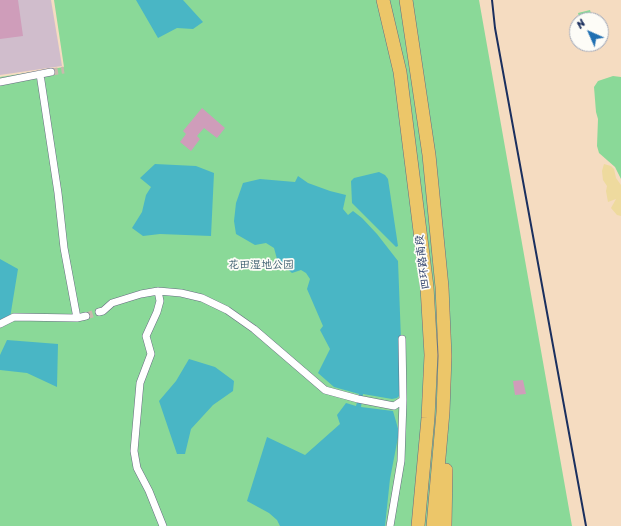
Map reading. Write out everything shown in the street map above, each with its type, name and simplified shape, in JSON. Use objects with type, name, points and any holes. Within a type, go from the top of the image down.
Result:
[{"type":"highway","name":"四环路南段","points":[[383,0],[400,72],[427,286],[431,355],[428,418],[418,526]]},
{"type":"highway","name":"四环路南段","points":[[406,0],[429,155],[442,287],[445,356],[443,412],[433,526]]},
{"type":"highway","points":[[443,412],[446,473],[445,526]]},
{"type":"highway","points":[[409,526],[428,418]]},
{"type":"street","points":[[0,82],[50,72]]},
{"type":"street","points":[[40,74],[58,193],[64,248],[77,318]]},
{"type":"street","points":[[158,291],[160,300],[157,312],[146,336],[151,354],[140,383],[134,451],[137,468],[149,491],[163,526]]},
{"type":"street","points":[[99,312],[103,311],[112,303],[141,294],[158,291],[181,293],[202,298],[227,310],[254,329],[325,390],[394,406],[403,400]]},
{"type":"street","points":[[0,324],[14,317],[77,318],[86,316]]},
{"type":"street","points":[[390,526],[401,462],[403,400],[402,339]]},
{"type":"shaded area","points":[[0,0],[51,0],[62,66],[0,75]]},
{"type":"green space","name":"花田湿地公园","points":[[54,0],[479,0],[572,526],[0,526],[0,77],[64,67]]},
{"type":"green space","points":[[613,76],[621,77],[621,179],[615,167],[599,153],[597,146],[598,119],[594,87],[598,81]]},
{"type":"sand","points":[[604,164],[611,166],[614,169],[616,178],[621,185],[621,216],[617,215],[611,208],[616,199],[608,202],[606,191],[607,186],[603,180],[602,171]]},
{"type":"water","points":[[136,0],[183,0],[203,22],[193,29],[177,28],[158,38]]},
{"type":"water","points":[[155,164],[196,166],[214,173],[211,236],[160,234],[143,236],[132,228],[142,212],[146,195],[151,187],[140,178]]},
{"type":"water","points":[[379,172],[385,175],[388,179],[398,246],[396,247],[352,203],[351,181],[354,178]]},
{"type":"water","points":[[298,176],[308,183],[346,195],[343,209],[348,215],[353,211],[362,218],[377,234],[398,261],[403,392],[397,398],[392,399],[363,394],[361,407],[393,411],[399,432],[390,479],[385,526],[280,526],[277,520],[269,513],[247,501],[267,437],[305,455],[340,424],[337,415],[346,403],[356,406],[359,394],[334,387],[318,373],[330,349],[320,330],[323,326],[307,289],[310,279],[306,273],[301,270],[292,273],[277,259],[274,248],[266,243],[255,245],[236,234],[234,221],[236,203],[243,183],[260,179],[295,182]]},
{"type":"water","points":[[0,259],[18,269],[10,318],[0,322]]},
{"type":"water","points":[[7,340],[58,344],[57,387],[27,373],[0,370],[0,355]]},
{"type":"water","points":[[189,359],[215,367],[234,381],[233,391],[213,405],[191,429],[185,454],[177,454],[159,401],[176,381]]},
{"type":"building","points":[[0,0],[18,0],[23,36],[0,39]]},
{"type":"building","points":[[202,108],[225,128],[217,138],[204,128],[197,136],[200,139],[191,151],[180,142],[186,134],[183,131]]},
{"type":"building","points":[[523,380],[526,394],[515,395],[513,381]]},
{"type":"tunnel","points":[[51,72],[64,70]]},
{"type":"tunnel","points":[[86,316],[99,312]]},
{"type":"railway","points":[[492,0],[495,28],[586,526]]}]
